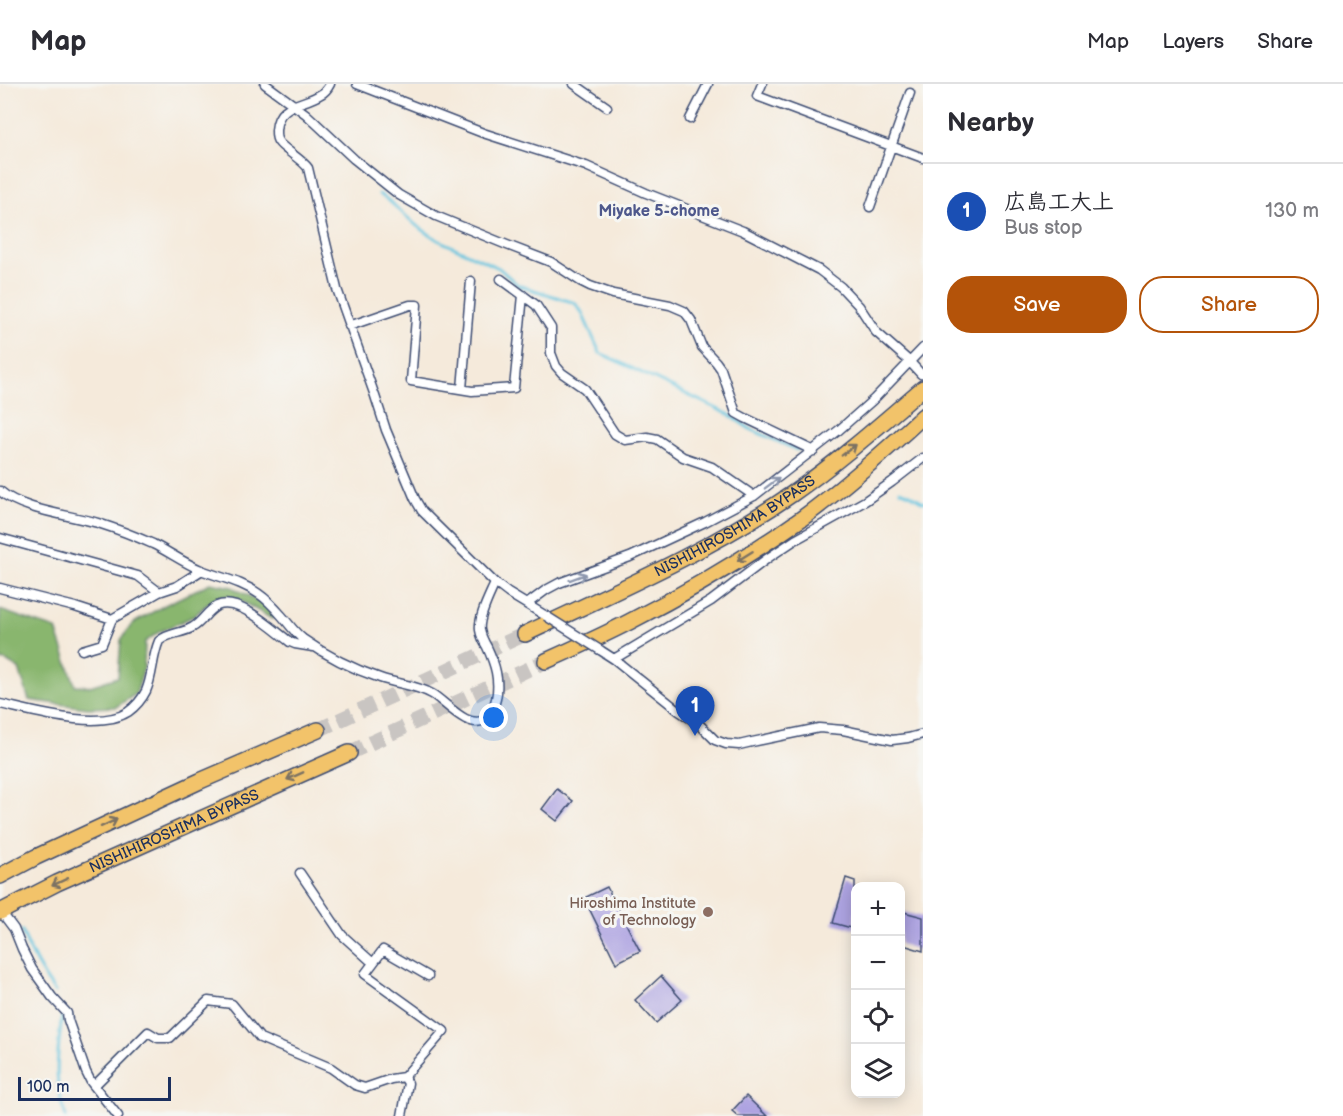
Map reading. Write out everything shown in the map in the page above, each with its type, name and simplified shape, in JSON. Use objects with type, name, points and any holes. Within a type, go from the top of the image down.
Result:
[{"type":"highway","name":"NISHIHIROSHIMA BYPASS","points":[[525,634],[664,568],[792,494],[862,441],[922,381]]},
{"type":"highway","name":"NISHIHIROSHIMA BYPASS","points":[[546,662],[627,623],[746,556],[802,518],[864,469],[923,416]]},
{"type":"highway","points":[[0,876],[200,781],[318,730]]},
{"type":"highway","name":"NISHIHIROSHIMA BYPASS","points":[[3,915],[77,874],[349,753]]},
{"type":"street","points":[[265,84],[294,105],[354,159],[399,195],[436,216],[551,262],[590,286],[613,294],[670,305],[684,311],[691,320],[702,346],[721,369],[736,413],[814,451]]},
{"type":"street","points":[[330,84],[320,94],[284,111],[279,117],[276,136],[278,142],[308,168],[337,289],[349,326],[386,430],[422,511],[508,594],[614,658],[679,711],[700,725],[715,740],[739,745],[819,728],[843,730],[892,740],[923,735]]},
{"type":"street","points":[[357,84],[483,133],[586,166],[752,236],[819,270],[841,287],[859,306],[876,332],[909,361],[922,381]]},
{"type":"street","points":[[574,84],[607,107]]},
{"type":"street","points":[[690,119],[708,84]]},
{"type":"street","points":[[762,84],[757,96],[923,158]]},
{"type":"street","points":[[870,207],[910,93]]},
{"type":"street","points":[[501,279],[536,305],[551,328],[551,353],[558,369],[585,389],[615,434],[625,440],[647,437],[657,439],[683,457],[712,467],[754,496]]},
{"type":"street","points":[[462,389],[471,281]]},
{"type":"street","points":[[349,326],[410,304],[417,305],[411,381],[472,391],[514,388],[523,295]]},
{"type":"street","points":[[527,604],[546,590],[630,557],[754,496],[840,430],[874,399],[923,348]]},
{"type":"street","points":[[614,658],[711,601],[768,558],[892,483],[923,458]]},
{"type":"street","points":[[0,491],[21,504],[89,521],[134,536],[202,570],[238,582],[260,594],[300,637],[316,648],[349,666],[379,678],[423,689],[442,700],[467,720],[474,722],[485,719],[494,707],[497,694],[494,663],[480,628],[480,620],[495,583]]},
{"type":"street","points":[[0,538],[138,576],[159,592]]},
{"type":"street","points":[[82,650],[102,644],[112,619],[202,570]]},
{"type":"street","points":[[0,588],[112,619]]},
{"type":"street","points":[[0,704],[59,717],[87,720],[116,718],[137,704],[146,690],[159,641],[170,634],[190,629],[218,605],[229,603],[251,612],[295,645],[316,648]]},
{"type":"street","points":[[300,873],[342,936],[373,963]]},
{"type":"street","points":[[3,915],[15,928],[32,969],[67,1014],[81,1062],[94,1086],[118,1116]]},
{"type":"street","points":[[94,1086],[148,1032],[158,1038],[170,1038],[208,1001],[232,1004],[260,1038],[331,1068],[355,1085],[365,1088],[404,1077],[444,1030],[364,974],[383,950],[428,976]]},
{"type":"street","points":[[402,1116],[408,1083],[404,1077]]},
{"type":"green space","points":[[210,583],[232,587],[268,606],[276,616],[272,619],[238,599],[223,596],[211,601],[194,616],[159,632],[145,642],[144,668],[136,694],[116,707],[88,708],[29,700],[19,669],[0,660],[0,610],[56,629],[75,685],[90,686],[118,677],[121,640],[132,624]]},
{"type":"building","points":[[557,789],[573,801],[557,821],[542,809]]},
{"type":"building","points":[[846,878],[855,881],[851,882],[851,928],[833,923]]},
{"type":"building","points":[[607,887],[640,951],[616,963],[584,898]]},
{"type":"building","points":[[905,912],[923,917],[923,951],[905,946]]},
{"type":"building","points":[[661,976],[682,1000],[656,1023],[635,1000]]},
{"type":"building","points":[[746,1096],[767,1116],[738,1116],[732,1111]]},
{"type":"waterway","points":[[379,194],[417,226],[438,240],[499,268],[518,285],[575,303],[600,353],[728,414],[750,429],[797,450]]},
{"type":"waterway","points":[[900,490],[923,502]]},
{"type":"waterway","points":[[22,931],[36,963],[55,992]]},
{"type":"waterway","points":[[62,1012],[57,1077],[61,1103],[66,1116]]},
{"type":"tunnel","points":[[318,730],[525,634]]},
{"type":"tunnel","points":[[349,753],[546,661]]},
{"type":"place","name":"広島工大上","points":[[695,736]]},
{"type":"place","name":"Hiroshima Institute of Technology","points":[[708,912]]},
{"type":"district","name":"Miyake 5-chome","points":[[659,210]]}]
